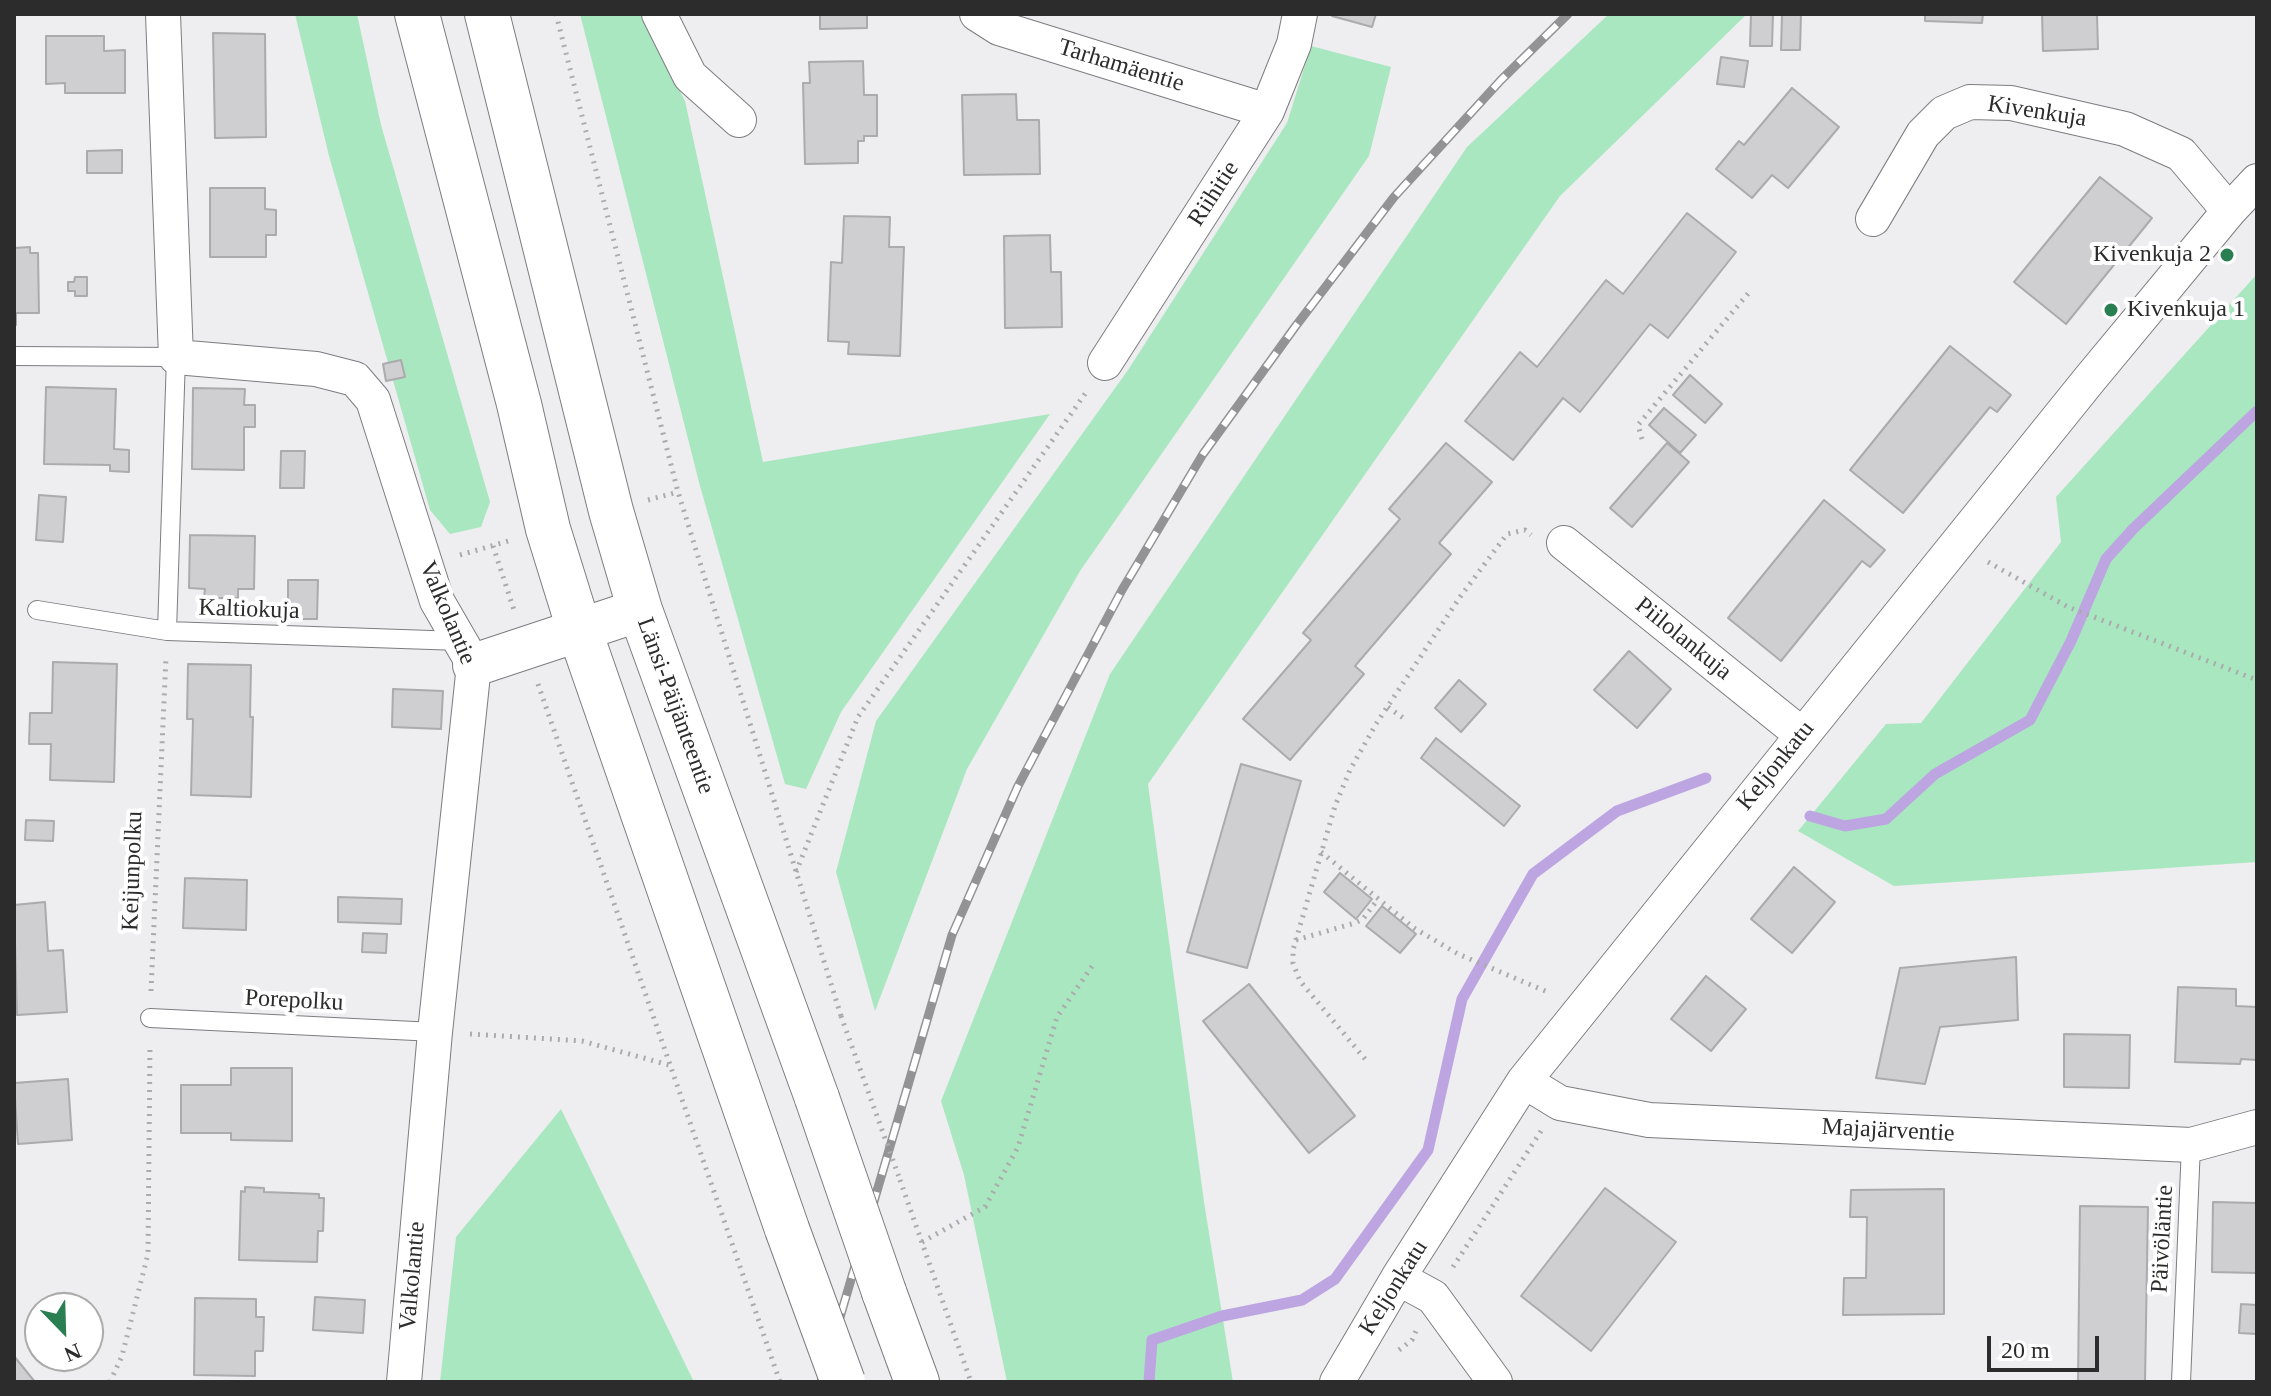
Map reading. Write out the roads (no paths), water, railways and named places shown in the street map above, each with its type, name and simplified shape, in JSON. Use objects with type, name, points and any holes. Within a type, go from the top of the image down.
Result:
[{"type":"main road","points":[[417,14],[519,404],[548,529],[579,629],[843,1382]]},
{"type":"main road","name":"Länsi-Päijänteentie","points":[[487,14],[611,511],[640,610],[917,1382]]},
{"type":"street","points":[[163,14],[176,357]]},
{"type":"street","points":[[659,14],[690,76],[739,120]]},
{"type":"street","name":"Tarhamäentie","points":[[977,14],[999,28],[1267,111]]},
{"type":"street","name":"Riihitie","points":[[1105,363],[1267,111],[1294,44],[1300,14]]},
{"type":"street","name":"Kivenkuja","points":[[1873,219],[1923,134],[1944,113],[1970,102],[2011,103],[2125,129],[2181,154],[2229,211]]},
{"type":"street","name":"Keljonkatu","points":[[1337,1382],[1398,1278],[1524,1081],[1801,734],[2229,211],[2257,181]]},
{"type":"street","name":"Valkolantie","points":[[176,357],[316,369],[355,379],[373,400],[437,601],[467,653],[404,1382]]},
{"type":"street","name":"Piilolankuja","points":[[1549,540],[1801,734]]},
{"type":"street","points":[[467,653],[526,647],[640,610]]},
{"type":"street","name":"Majajärventie","points":[[1524,1081],[1560,1103],[1649,1120],[2191,1145],[2257,1127]]},
{"type":"street","points":[[1398,1278],[1433,1297],[1495,1382]]},
{"type":"lane","points":[[14,356],[176,357],[167,631]]},
{"type":"lane","name":"Kaltiokuja","points":[[37,610],[167,631],[467,653]]},
{"type":"lane","name":"Porepolku","points":[[150,1018],[435,1032]]},
{"type":"lane","name":"Päivöläntie","points":[[2181,1382],[2191,1145]]},
{"type":"waterway","points":[[1810,816],[1845,826],[1886,819],[1935,774],[2030,720],[2071,641],[2106,559],[2133,529],[2257,411]]},
{"type":"waterway","points":[[1149,1382],[1152,1340],[1222,1316],[1302,1300],[1335,1279],[1428,1150],[1462,999],[1533,874],[1617,811],[1706,778]]},
{"type":"railway","points":[[821,1382],[952,935],[1018,786],[1122,590],[1203,454],[1394,197],[1501,80],[1568,14]]},
{"type":"place","name":"Kivenkuja 2","points":[[2227,255]]},
{"type":"place","name":"Kivenkuja 1","points":[[2111,310]]}]
